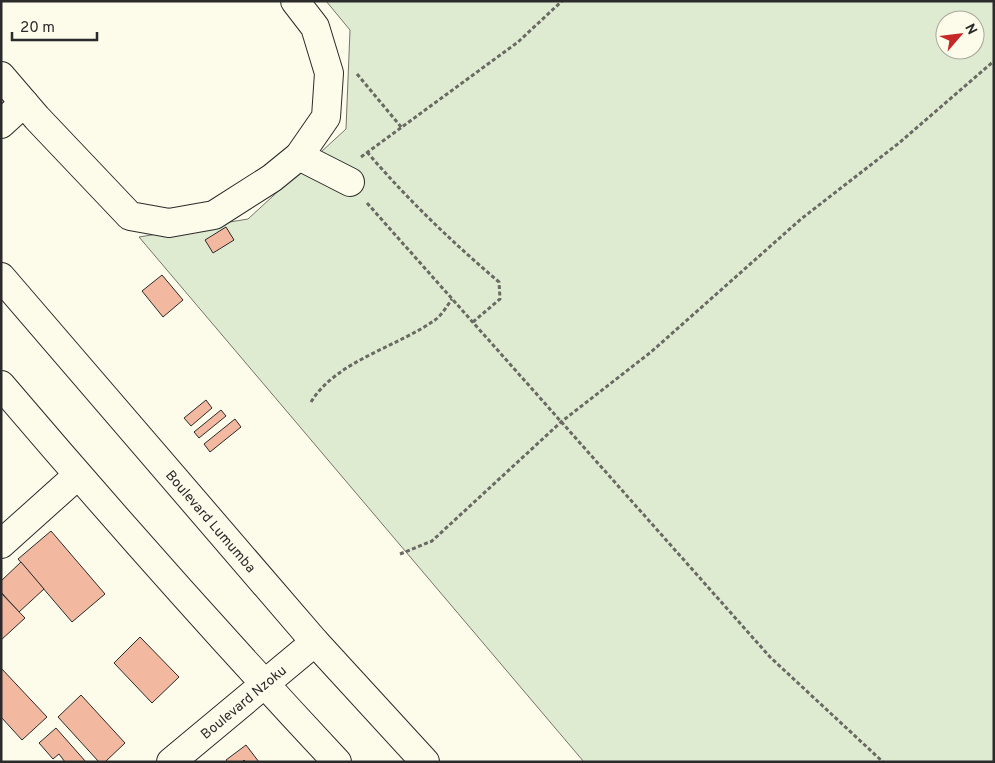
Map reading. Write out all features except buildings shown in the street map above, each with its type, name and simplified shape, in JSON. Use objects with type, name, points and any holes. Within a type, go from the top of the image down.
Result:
[{"type":"main road","points":[[1,76],[130,216],[169,223],[214,215],[272,178],[299,156],[326,118],[329,73],[314,26],[295,1]]},
{"type":"main road","points":[[1,124],[24,103]]},
{"type":"main road","points":[[299,156],[350,182]]},
{"type":"main road","name":"Boulevard Lumumba","points":[[1,277],[315,642],[425,762]]},
{"type":"main road","points":[[1,384],[78,475],[264,685],[337,762]]},
{"type":"main road","points":[[1,544],[78,475]]},
{"type":"main road","name":"Boulevard Nzoku","points":[[170,762],[315,642]]},
{"type":"path","points":[[562,1],[518,42],[361,157],[350,173],[350,182],[770,657],[883,762]]},
{"type":"path","points":[[400,554],[432,541],[562,422],[651,352],[801,220],[899,143],[994,61]]},
{"type":"path","points":[[368,152],[412,204],[464,253],[499,282],[500,298],[473,322]]},
{"type":"path","points":[[311,402],[316,394],[338,375],[437,319],[452,299]]},
{"type":"green space","points":[[326,1],[994,1],[994,762],[584,762],[139,237],[248,219],[346,129],[350,30]]}]
